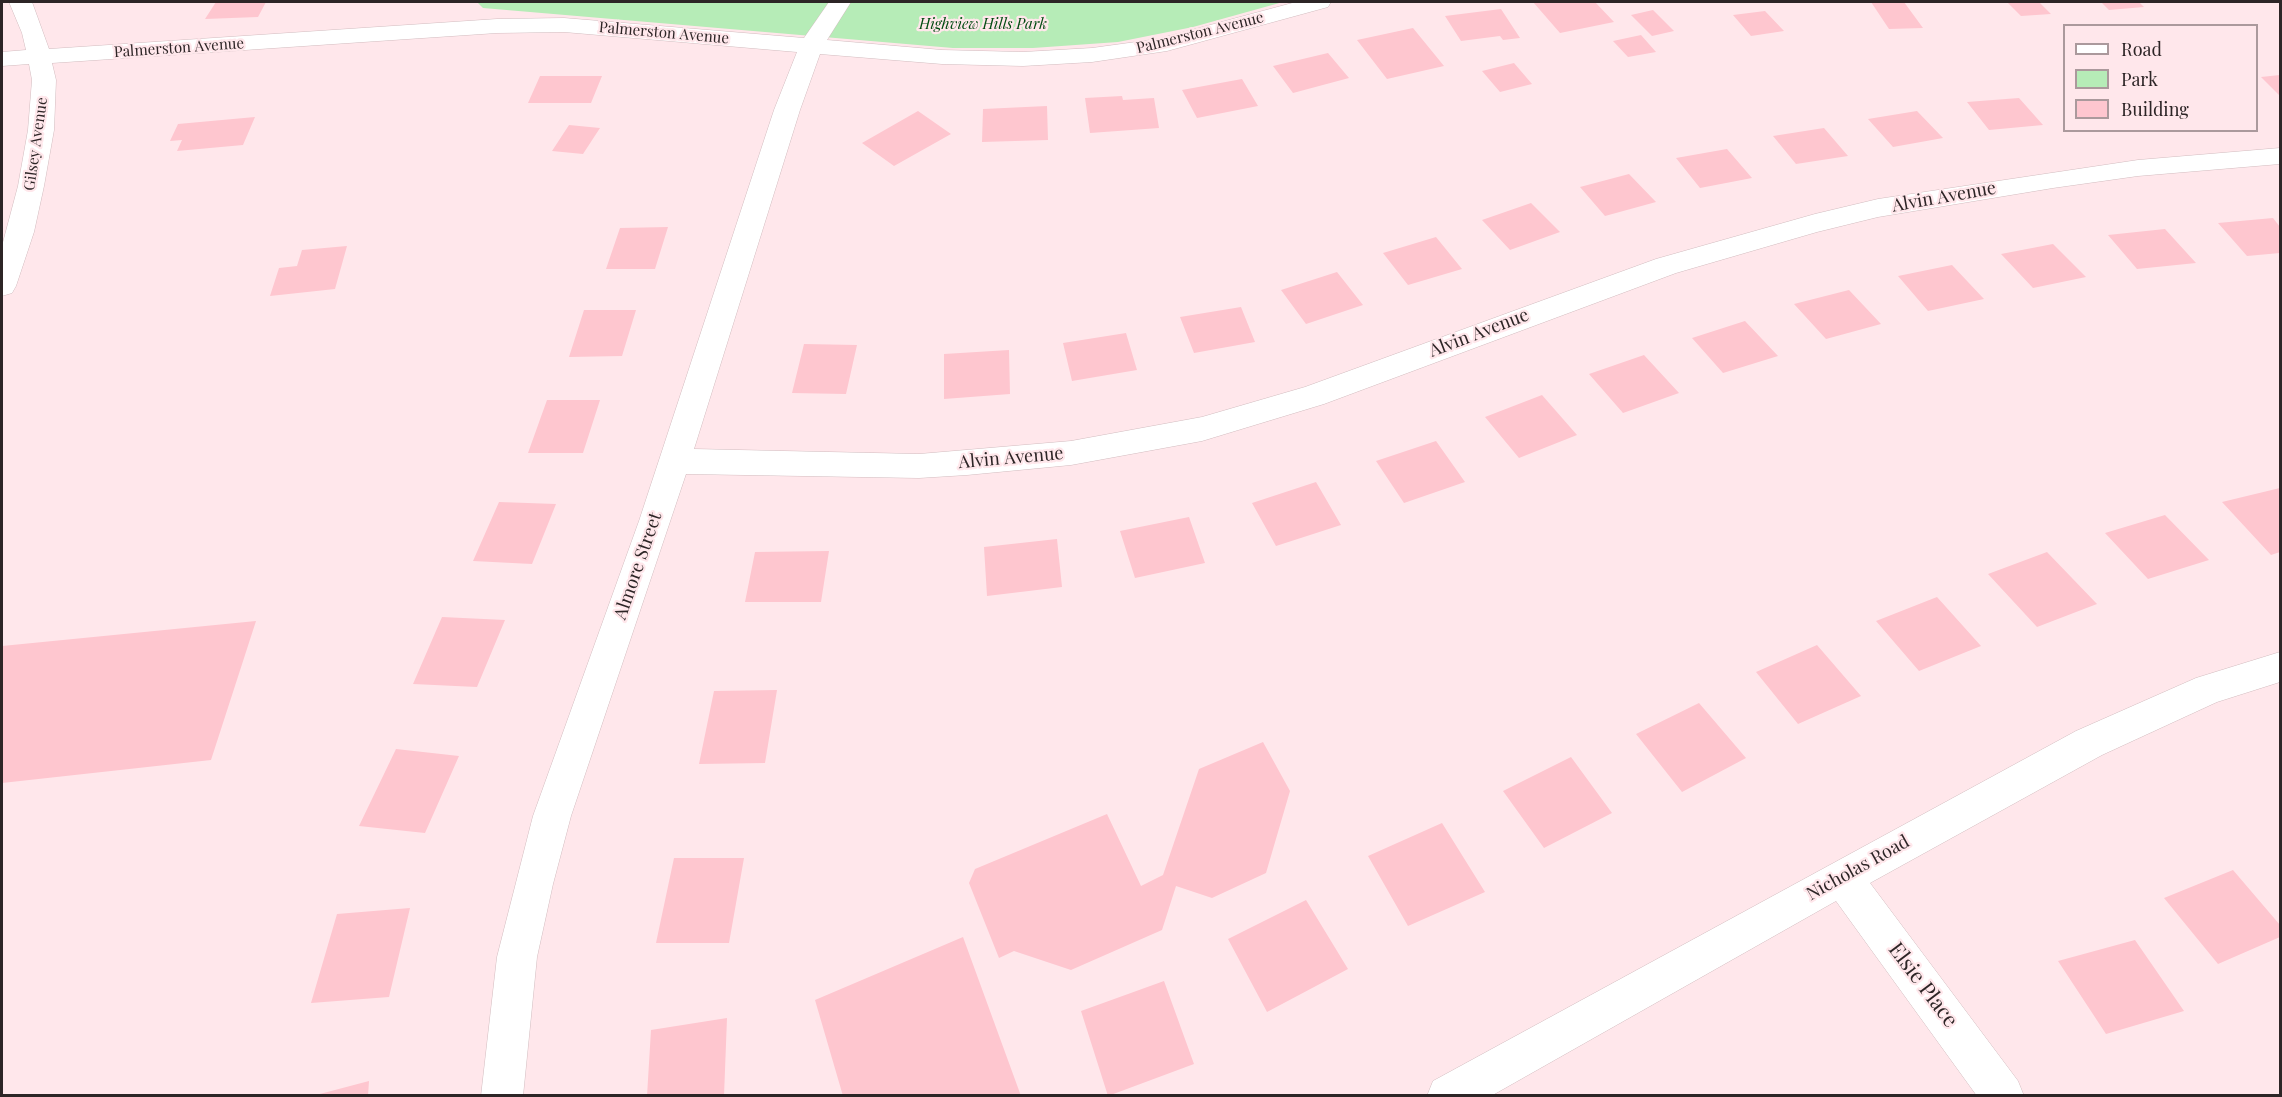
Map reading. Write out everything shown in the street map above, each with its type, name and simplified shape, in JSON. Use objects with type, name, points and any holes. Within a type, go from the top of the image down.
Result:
[{"type":"street","name":"Gilsey Avenue","points":[[2,286],[20,232],[41,130],[44,80],[34,33],[21,2]]},
{"type":"street","name":"Almore Street","points":[[502,1095],[517,957],[533,884],[558,797],[673,461],[787,110],[811,46],[840,2]]},
{"type":"street","name":"Palmerston Avenue","points":[[2,59],[531,25],[564,25],[980,59],[1092,55],[1159,46],[1281,6],[1320,2]]},
{"type":"street","name":"Alvin Avenue","points":[[673,461],[919,466],[955,464],[1071,453],[1202,429],[1313,396],[1625,280],[1815,223],[1878,208],[2053,179],[2138,168],[2280,156]]},
{"type":"street","name":"Nicholas Road","points":[[1448,1095],[2089,743],[2209,689],[2280,667]]},
{"type":"street","name":"Elsie Place","points":[[1842,877],[2003,1095]]},
{"type":"green space","name":"Highview Hills Park","points":[[477,2],[1283,2],[1193,27],[1118,42],[1033,48],[953,48],[483,8]]},
{"type":"building","points":[[216,2],[266,2],[258,17],[205,19]]},
{"type":"building","points":[[1533,2],[1595,2],[1614,22],[1560,33]]},
{"type":"building","points":[[1871,2],[1904,2],[1923,28],[1889,29]]},
{"type":"building","points":[[2007,2],[2039,2],[2051,14],[2021,16]]},
{"type":"building","points":[[2101,2],[2139,2],[2144,7],[2109,10]]},
{"type":"building","points":[[1501,9],[1520,38],[1503,40],[1500,36],[1461,41],[1445,16]]},
{"type":"building","points":[[1653,10],[1674,31],[1652,36],[1631,15]]},
{"type":"building","points":[[1765,11],[1784,31],[1751,36],[1733,15]]},
{"type":"building","points":[[1413,28],[1444,66],[1387,79],[1357,40]]},
{"type":"building","points":[[1641,35],[1656,52],[1628,57],[1613,41]]},
{"type":"building","points":[[1328,53],[1349,78],[1293,93],[1273,66]]},
{"type":"building","points":[[1514,63],[1532,84],[1500,92],[1482,71]]},
{"type":"building","points":[[2280,75],[2280,96],[2261,77]]},
{"type":"building","points":[[540,76],[602,76],[591,103],[528,103]]},
{"type":"building","points":[[1242,79],[1258,106],[1197,118],[1182,90]]},
{"type":"building","points":[[1122,96],[1123,100],[1154,98],[1159,128],[1090,133],[1085,98]]},
{"type":"building","points":[[2019,98],[2043,125],[1989,130],[1967,102]]},
{"type":"building","points":[[1047,106],[1048,140],[982,142],[983,109]]},
{"type":"building","points":[[918,111],[951,134],[894,166],[862,143]]},
{"type":"building","points":[[1917,111],[1943,138],[1893,147],[1868,119]]},
{"type":"building","points":[[255,117],[243,145],[177,151],[182,140],[170,141],[178,124]]},
{"type":"building","points":[[569,125],[600,128],[583,154],[552,151]]},
{"type":"building","points":[[1824,128],[1848,156],[1796,164],[1773,136]]},
{"type":"building","points":[[1727,149],[1752,178],[1700,188],[1676,158]]},
{"type":"building","points":[[1629,174],[1656,202],[1605,216],[1580,187]]},
{"type":"building","points":[[1531,203],[1560,232],[1510,250],[1482,220]]},
{"type":"building","points":[[2273,218],[2280,227],[2280,253],[2247,256],[2218,223]]},
{"type":"building","points":[[668,227],[655,269],[606,269],[620,228]]},
{"type":"building","points":[[2165,229],[2196,263],[2137,269],[2108,235]]},
{"type":"building","points":[[1436,237],[1462,269],[1408,285],[1383,253]]},
{"type":"building","points":[[2053,244],[2086,277],[2033,288],[2001,254]]},
{"type":"building","points":[[347,246],[335,289],[270,296],[279,268],[297,266],[302,250]]},
{"type":"building","points":[[1952,265],[1984,299],[1928,311],[1898,276]]},
{"type":"building","points":[[1337,272],[1363,305],[1306,324],[1281,290]]},
{"type":"building","points":[[1849,290],[1881,324],[1826,339],[1794,304]]},
{"type":"building","points":[[1241,307],[1255,342],[1194,353],[1180,317]]},
{"type":"building","points":[[584,310],[636,310],[622,356],[569,357]]},
{"type":"building","points":[[1745,321],[1778,356],[1723,373],[1692,338]]},
{"type":"building","points":[[1126,333],[1137,370],[1072,381],[1063,343]]},
{"type":"building","points":[[804,344],[857,345],[846,394],[792,393]]},
{"type":"building","points":[[1009,350],[1010,394],[944,399],[944,354]]},
{"type":"building","points":[[1644,355],[1679,393],[1623,413],[1589,374]]},
{"type":"building","points":[[1542,395],[1577,435],[1519,458],[1485,417]]},
{"type":"building","points":[[547,400],[600,400],[583,453],[528,453]]},
{"type":"building","points":[[1436,441],[1465,482],[1404,503],[1376,461]]},
{"type":"building","points":[[1316,482],[1341,525],[1276,546],[1252,503]]},
{"type":"building","points":[[2280,488],[2280,552],[2271,555],[2222,502]]},
{"type":"building","points":[[499,502],[556,504],[532,564],[473,561]]},
{"type":"building","points":[[2165,515],[2209,560],[2148,579],[2105,533]]},
{"type":"building","points":[[1189,517],[1205,563],[1135,578],[1120,531]]},
{"type":"building","points":[[1057,539],[1062,587],[987,596],[984,547]]},
{"type":"building","points":[[829,551],[821,602],[745,602],[755,552]]},
{"type":"building","points":[[2047,552],[2097,604],[2037,627],[1988,574]]},
{"type":"building","points":[[1937,597],[1981,646],[1919,671],[1876,621]]},
{"type":"building","points":[[442,617],[505,620],[477,687],[413,684]]},
{"type":"building","points":[[256,621],[211,760],[2,783],[2,646]]},
{"type":"building","points":[[1817,645],[1861,696],[1798,724],[1756,672]]},
{"type":"building","points":[[777,690],[765,763],[699,764],[714,691]]},
{"type":"building","points":[[1699,703],[1746,758],[1682,792],[1636,734]]},
{"type":"building","points":[[1263,742],[1290,791],[1266,873],[1212,898],[1176,886],[1162,930],[1071,970],[1014,951],[999,958],[969,883],[975,869],[1107,814],[1141,886],[1163,875],[1199,769]]},
{"type":"building","points":[[396,749],[459,756],[425,833],[359,826]]},
{"type":"building","points":[[1571,757],[1612,813],[1544,848],[1503,791]]},
{"type":"building","points":[[1442,823],[1485,892],[1408,926],[1368,856]]},
{"type":"building","points":[[674,858],[744,858],[729,943],[656,943]]},
{"type":"building","points":[[2233,870],[2280,925],[2280,937],[2218,964],[2164,898]]},
{"type":"building","points":[[1306,900],[1348,969],[1267,1012],[1228,939]]},
{"type":"building","points":[[410,908],[389,997],[311,1003],[337,914]]},
{"type":"building","points":[[963,937],[1021,1096],[843,1096],[815,1000]]},
{"type":"building","points":[[2135,940],[2184,1011],[2106,1034],[2058,961]]},
{"type":"building","points":[[1164,981],[1194,1064],[1108,1096],[1081,1011]]},
{"type":"building","points":[[727,1018],[724,1096],[647,1096],[651,1030]]},
{"type":"building","points":[[369,1081],[368,1096],[316,1096],[316,1095]]}]
